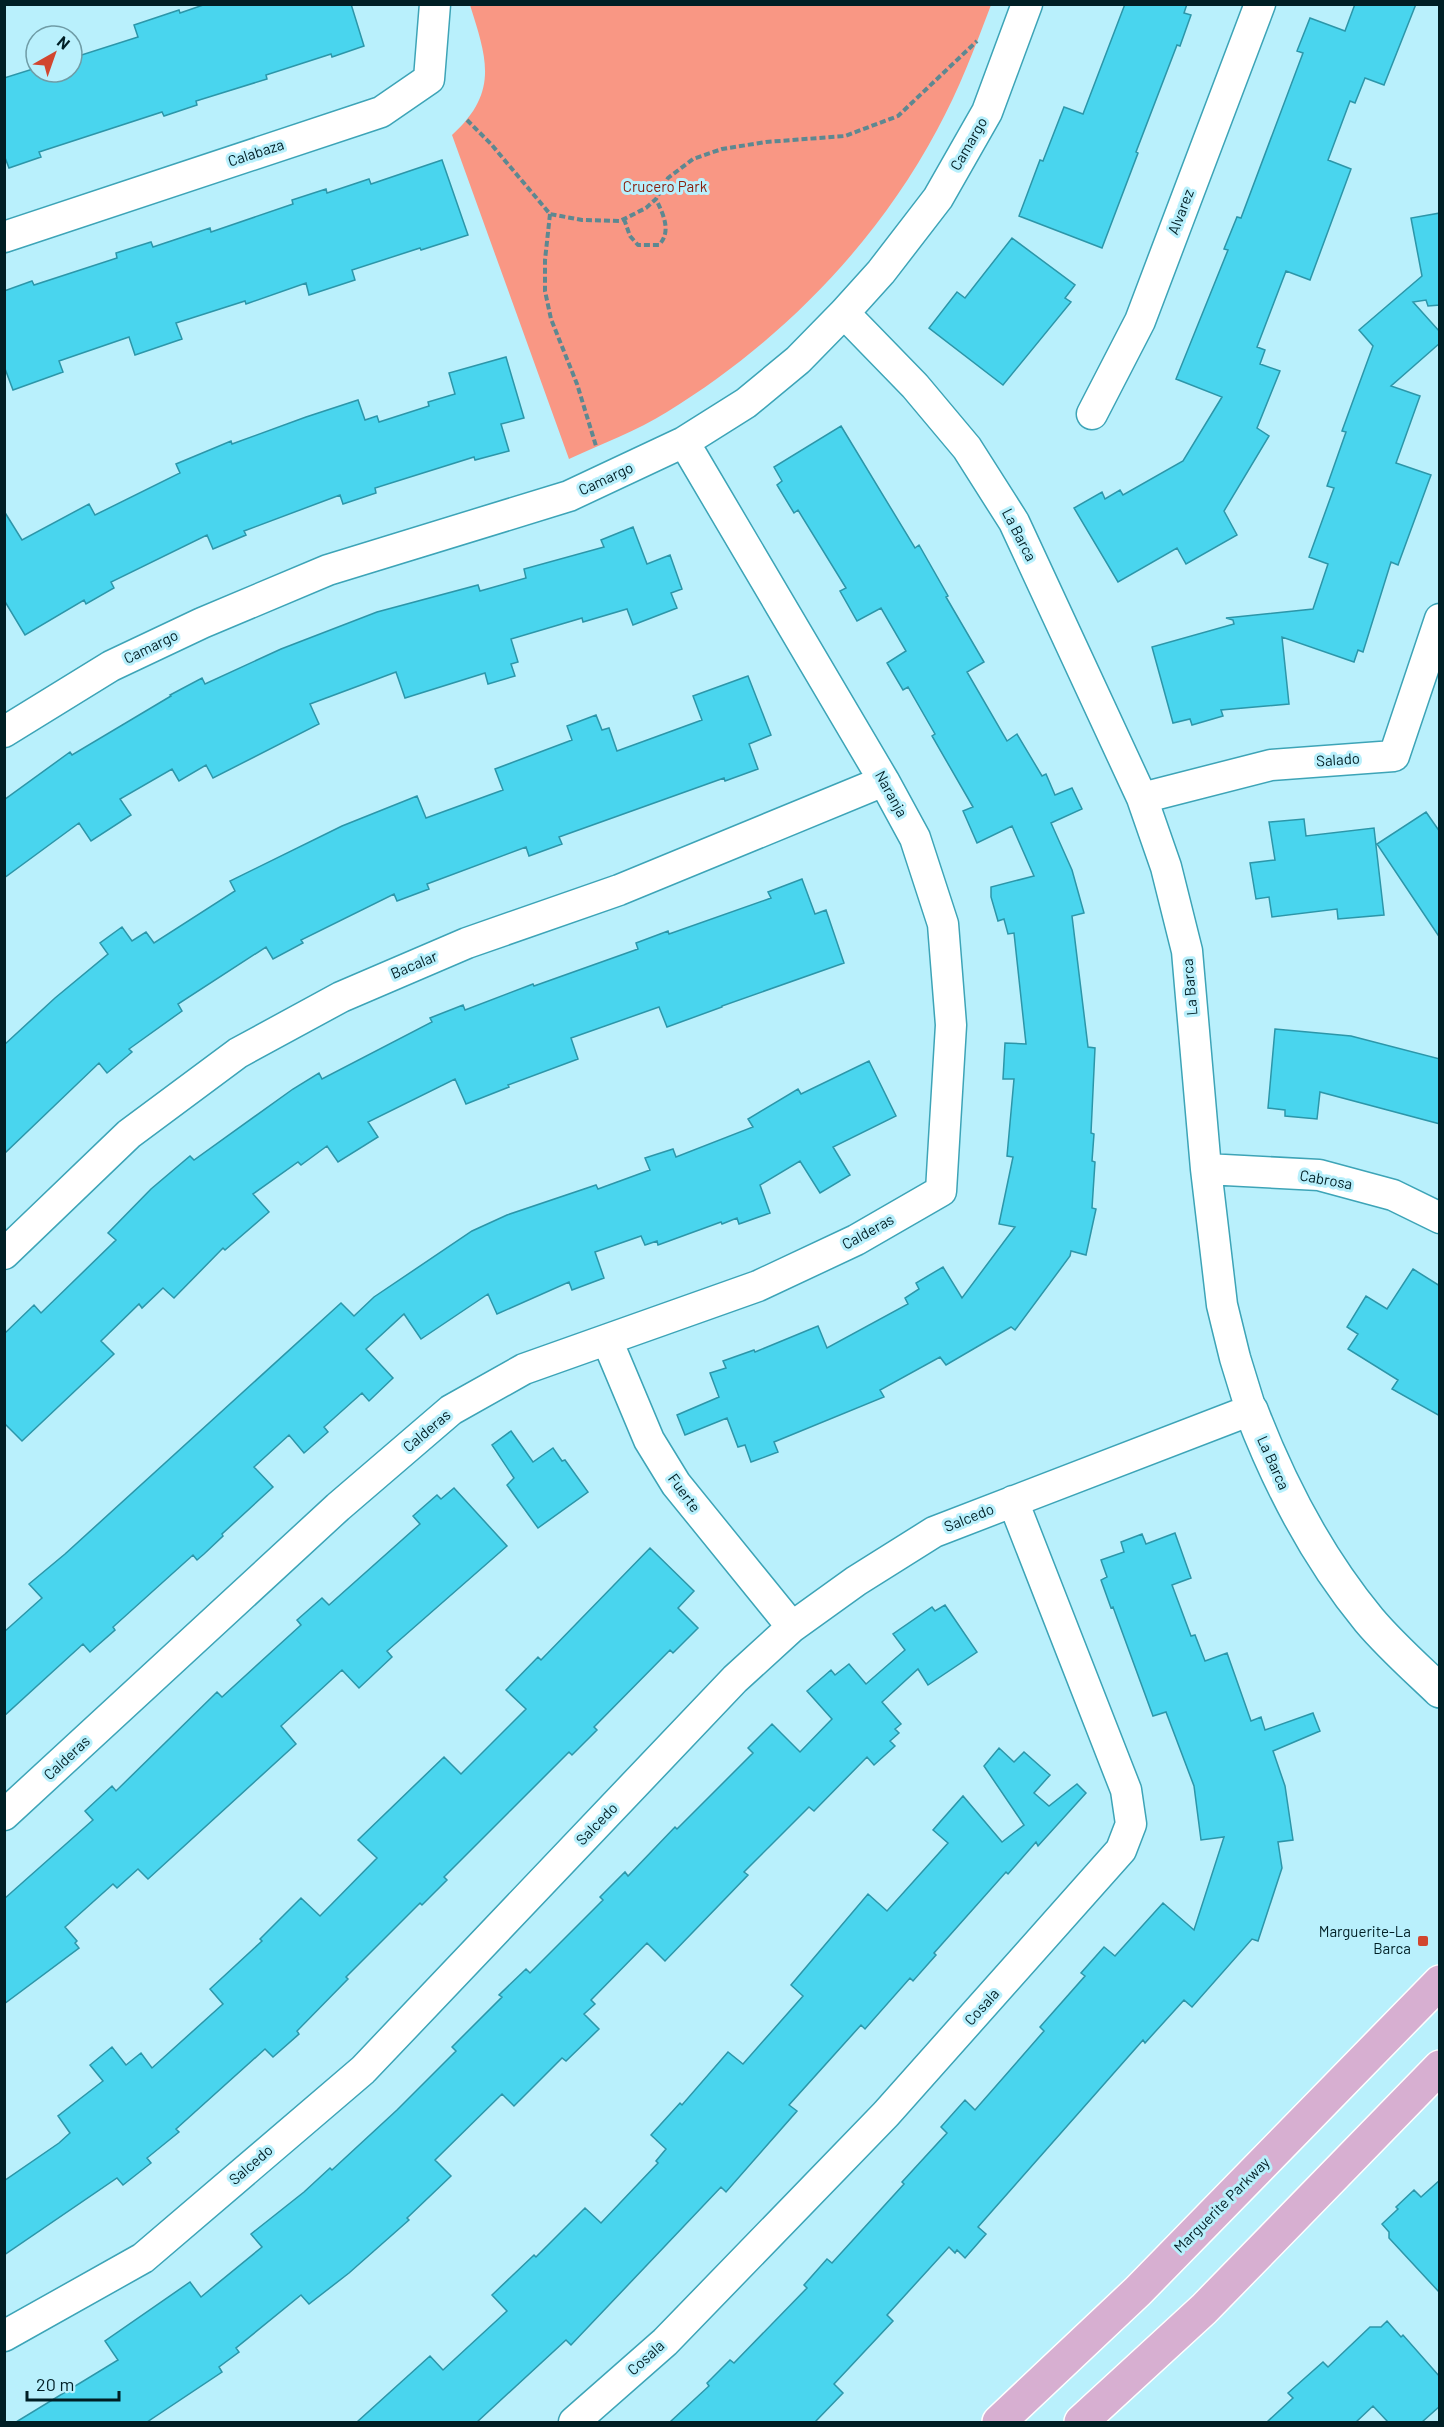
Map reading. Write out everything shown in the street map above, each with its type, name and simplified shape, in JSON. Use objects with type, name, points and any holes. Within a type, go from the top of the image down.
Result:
[{"type":"main road","name":"Marguerite Parkway","points":[[999,2422],[1138,2291],[1440,1982]]},
{"type":"main road","points":[[1082,2422],[1204,2309],[1440,2067]]},
{"type":"street","name":"Calabaza","points":[[4,237],[381,112],[429,79],[435,4]]},
{"type":"street","name":"Camargo","points":[[4,732],[111,666],[202,623],[328,570],[569,496],[684,442],[746,403],[798,360],[844,313],[881,272],[938,198],[987,112],[1027,4]]},
{"type":"street","name":"Alvarez","points":[[1092,414],[1140,321],[1260,4]]},
{"type":"street","name":"La Barca","points":[[844,313],[915,386],[967,448],[1014,522],[1142,798],[1166,867],[1187,951],[1206,1168],[1222,1305],[1251,1410],[1274,1469],[1299,1518],[1330,1567],[1370,1621],[1440,1691]]},
{"type":"street","name":"Naranja","points":[[684,442],[884,781],[915,838],[943,924],[951,1025],[941,1191]]},
{"type":"street","name":"Salado","points":[[1142,798],[1271,765],[1394,756],[1440,619]]},
{"type":"street","name":"Bacalar","points":[[4,1254],[129,1134],[238,1053],[330,1003],[467,942],[620,890],[884,781]]},
{"type":"street","name":"Cabrosa","points":[[1206,1168],[1319,1175],[1393,1195],[1440,1218]]},
{"type":"street","name":"Calderas","points":[[4,1815],[338,1507],[452,1410],[524,1369],[758,1286],[856,1240],[941,1191]]},
{"type":"street","name":"Fuerte","points":[[607,1340],[649,1440],[676,1484],[792,1627]]},
{"type":"street","name":"Salcedo","points":[[4,2336],[143,2258],[363,2070],[735,1678],[792,1627],[856,1581],[934,1532],[1251,1410]]},
{"type":"street","name":"Cosala","points":[[574,2422],[665,2342],[886,2114],[1122,1850],[1131,1824],[1126,1790],[1012,1501]]},
{"type":"path","points":[[467,120],[491,144],[550,214],[582,220],[624,219],[645,208],[656,199],[668,178],[693,159],[722,149],[766,142],[845,136],[869,129],[898,116],[977,41]]},
{"type":"path","points":[[624,219],[630,236],[638,245],[659,245],[666,232],[664,216],[656,199]]},
{"type":"path","points":[[550,214],[545,260],[545,291],[551,319],[577,384],[596,446]]},
{"type":"green space","name":"Crucero Park","points":[[470,4],[991,5],[952,100],[912,173],[854,252],[821,289],[748,355],[708,385],[644,425],[569,459],[452,135],[467,119],[483,89],[484,59]]},
{"type":"building","points":[[206,4],[351,4],[364,46],[266,75],[267,79],[196,101],[197,105],[164,116],[162,112],[39,152],[41,157],[9,168],[4,155],[4,78],[24,72],[24,84],[84,84],[84,54],[138,37],[134,25],[179,10],[180,13]]},
{"type":"building","points":[[1125,4],[1187,4],[1184,13],[1191,15],[1180,46],[1177,45],[1136,152],[1138,153],[1102,248],[1019,216],[1040,160],[1043,161],[1064,107],[1083,114]]},
{"type":"building","points":[[1355,4],[1416,4],[1384,85],[1365,78],[1355,103],[1350,101],[1328,160],[1351,169],[1310,280],[1286,271],[1257,347],[1265,350],[1260,364],[1280,371],[1257,428],[1269,436],[1224,511],[1237,535],[1186,564],[1177,548],[1118,582],[1074,508],[1102,492],[1105,499],[1120,490],[1123,495],[1183,461],[1222,397],[1176,379],[1228,250],[1224,249],[1237,217],[1241,218],[1303,53],[1297,51],[1310,18],[1345,31]]},
{"type":"building","points":[[442,160],[468,235],[352,270],[355,280],[309,295],[306,283],[246,304],[245,301],[176,323],[182,339],[135,355],[129,337],[59,361],[63,372],[13,390],[4,366],[4,291],[32,281],[34,285],[117,258],[116,253],[151,242],[153,247],[210,228],[211,232],[293,204],[292,200],[326,189],[327,193],[369,179],[371,184]]},
{"type":"building","points":[[1440,213],[1440,305],[1428,306],[1426,300],[1413,302],[1440,332],[1440,343],[1391,386],[1420,396],[1396,463],[1431,475],[1398,565],[1391,562],[1363,652],[1358,650],[1354,662],[1282,637],[1289,704],[1221,710],[1223,716],[1192,725],[1190,719],[1173,723],[1152,647],[1234,624],[1233,620],[1226,618],[1313,609],[1328,564],[1309,557],[1334,488],[1327,486],[1346,432],[1342,431],[1373,346],[1359,330],[1422,276],[1411,218]]},
{"type":"building","points":[[1012,238],[1075,285],[1065,298],[1071,302],[1003,385],[929,328],[957,292],[965,298]]},
{"type":"building","points":[[506,357],[524,418],[501,424],[509,451],[475,460],[474,457],[375,488],[376,493],[343,504],[340,495],[244,531],[246,535],[213,549],[207,535],[111,582],[114,588],[86,604],[84,600],[25,635],[4,600],[4,511],[22,540],[89,504],[95,515],[180,473],[176,464],[231,441],[232,444],[358,400],[365,420],[377,416],[379,422],[429,406],[428,402],[455,394],[449,373]]},
{"type":"building","points":[[841,426],[915,548],[919,545],[984,662],[967,672],[1007,741],[1017,734],[1042,776],[1046,774],[1055,795],[1072,788],[1082,809],[1051,823],[1072,870],[1084,913],[1072,916],[1088,1047],[1095,1048],[1091,1133],[1094,1134],[1092,1161],[1095,1162],[1092,1208],[1096,1209],[1086,1255],[1071,1251],[1070,1256],[1015,1330],[1011,1327],[946,1365],[940,1357],[880,1390],[884,1397],[774,1442],[778,1452],[751,1462],[745,1445],[738,1447],[727,1418],[685,1435],[677,1415],[719,1397],[710,1373],[726,1368],[723,1361],[754,1350],[755,1352],[818,1326],[827,1348],[908,1304],[905,1298],[919,1289],[916,1283],[943,1267],[962,1298],[1015,1227],[999,1224],[1013,1157],[1007,1156],[1014,1079],[1003,1079],[1005,1043],[1026,1044],[1014,933],[1008,934],[1004,919],[998,921],[991,897],[991,887],[1034,876],[1012,826],[977,843],[963,811],[973,807],[932,736],[935,734],[908,687],[903,690],[887,663],[906,651],[881,608],[857,621],[840,591],[846,588],[798,510],[794,513],[777,485],[782,481],[774,467]]},
{"type":"building","points":[[633,527],[647,564],[670,555],[682,589],[671,593],[677,608],[633,625],[627,609],[583,622],[582,618],[511,639],[518,662],[511,664],[515,676],[488,684],[485,673],[405,698],[396,672],[310,704],[319,724],[213,778],[206,765],[179,781],[172,769],[120,799],[131,815],[91,841],[79,823],[4,878],[4,800],[70,752],[72,755],[170,695],[202,678],[205,684],[281,649],[377,612],[478,585],[480,591],[526,578],[524,569],[604,547],[601,540]]},
{"type":"building","points":[[748,676],[771,735],[749,744],[758,769],[725,781],[724,778],[559,837],[562,844],[529,856],[526,847],[427,884],[429,889],[397,901],[394,894],[301,940],[303,943],[273,959],[266,947],[178,1004],[182,1011],[129,1049],[132,1052],[107,1073],[99,1063],[5,1153],[4,1045],[108,954],[100,943],[122,927],[132,941],[146,932],[154,943],[235,891],[230,881],[342,826],[417,796],[426,818],[503,790],[495,769],[572,740],[567,726],[596,715],[602,730],[609,728],[617,751],[702,720],[693,696]]},
{"type":"building","points":[[1426,812],[1440,832],[1440,938],[1377,844]]},
{"type":"building","points":[[1304,819],[1306,836],[1374,828],[1384,915],[1338,919],[1337,909],[1272,917],[1269,897],[1256,899],[1250,863],[1275,860],[1269,822]]},
{"type":"building","points":[[802,879],[815,914],[826,910],[844,963],[667,1027],[659,1007],[571,1038],[578,1059],[508,1085],[509,1087],[466,1104],[455,1079],[368,1122],[378,1137],[338,1162],[327,1146],[301,1165],[298,1162],[253,1194],[269,1212],[225,1250],[223,1248],[174,1298],[163,1288],[142,1308],[139,1304],[101,1341],[114,1354],[22,1441],[4,1423],[4,1334],[34,1305],[41,1313],[116,1240],[108,1233],[151,1189],[190,1156],[194,1160],[319,1073],[322,1079],[432,1022],[430,1018],[463,1005],[465,1010],[533,984],[534,986],[638,949],[636,943],[668,931],[669,934],[771,898],[768,892]]},
{"type":"building","points":[[1275,1029],[1351,1036],[1440,1059],[1440,1124],[1320,1092],[1317,1119],[1285,1116],[1285,1110],[1268,1108]]},
{"type":"building","points":[[869,1061],[896,1116],[833,1147],[850,1175],[820,1193],[800,1161],[760,1185],[770,1213],[739,1224],[737,1218],[722,1224],[721,1222],[658,1245],[657,1241],[645,1245],[641,1236],[595,1252],[604,1278],[572,1290],[569,1282],[497,1314],[488,1294],[421,1339],[404,1314],[366,1349],[393,1378],[369,1401],[362,1393],[324,1427],[328,1432],[304,1453],[289,1435],[254,1467],[273,1487],[222,1534],[223,1536],[204,1554],[197,1560],[193,1555],[113,1627],[115,1630],[90,1652],[83,1644],[4,1716],[4,1632],[42,1598],[29,1584],[65,1554],[341,1303],[354,1316],[374,1297],[472,1231],[507,1215],[596,1185],[598,1189],[650,1170],[645,1158],[673,1149],[676,1157],[753,1127],[748,1119],[798,1089],[801,1094]]},
{"type":"building","points":[[1413,1269],[1440,1286],[1440,1416],[1392,1389],[1398,1380],[1348,1349],[1358,1334],[1347,1327],[1366,1296],[1387,1309]]},
{"type":"building","points":[[511,1431],[533,1462],[553,1448],[562,1461],[565,1460],[588,1492],[538,1528],[507,1485],[514,1478],[492,1445]]},
{"type":"building","points":[[454,1488],[507,1546],[387,1651],[392,1657],[359,1688],[342,1670],[281,1726],[296,1744],[148,1879],[138,1869],[117,1888],[113,1884],[65,1927],[77,1941],[75,1943],[79,1948],[4,2004],[4,1899],[93,1820],[85,1811],[112,1786],[116,1791],[217,1692],[222,1697],[301,1625],[297,1620],[322,1598],[329,1605],[420,1524],[413,1516],[437,1495],[441,1499]]},
{"type":"building","points":[[1175,1533],[1191,1578],[1172,1585],[1191,1636],[1195,1635],[1205,1661],[1227,1653],[1251,1721],[1261,1717],[1265,1730],[1313,1713],[1320,1731],[1273,1751],[1285,1786],[1293,1840],[1278,1842],[1282,1868],[1258,1941],[1252,1939],[1192,2007],[1184,2000],[1145,2043],[1143,2040],[978,2227],[986,2234],[965,2258],[957,2250],[955,2253],[949,2247],[887,2315],[893,2321],[834,2384],[843,2393],[815,2422],[670,2422],[709,2386],[707,2383],[730,2360],[734,2363],[807,2288],[804,2285],[827,2259],[832,2263],[947,2133],[941,2127],[965,2100],[975,2110],[1044,2031],[1040,2027],[1085,1976],[1081,1973],[1104,1947],[1115,1956],[1163,1903],[1194,1930],[1224,1837],[1201,1840],[1194,1786],[1166,1712],[1153,1716],[1101,1580],[1107,1577],[1101,1560],[1124,1552],[1121,1542],[1142,1534],[1146,1544]]},
{"type":"building","points":[[650,1548],[694,1591],[678,1608],[698,1628],[673,1653],[670,1650],[594,1727],[597,1730],[572,1755],[569,1752],[444,1877],[447,1880],[422,1905],[420,1903],[346,1977],[348,1979],[297,2031],[299,2034],[273,2057],[265,2049],[176,2129],[179,2132],[147,2158],[151,2163],[123,2185],[117,2178],[4,2255],[4,2181],[70,2133],[58,2116],[103,2081],[90,2065],[112,2047],[126,2065],[141,2053],[152,2068],[223,2004],[210,1989],[262,1941],[260,1939],[301,1898],[320,1916],[377,1858],[358,1840],[444,1757],[461,1774],[526,1709],[506,1690],[538,1657],[541,1660]]},
{"type":"building","points":[[945,1605],[977,1652],[928,1685],[918,1669],[882,1702],[901,1724],[895,1729],[899,1733],[890,1741],[895,1746],[874,1765],[867,1757],[814,1811],[809,1807],[744,1872],[748,1875],[665,1961],[647,1943],[591,2000],[595,2004],[584,2014],[599,2029],[566,2061],[562,2058],[514,2106],[502,2094],[435,2160],[451,2176],[407,2218],[409,2220],[349,2273],[309,2304],[301,2295],[236,2348],[239,2352],[219,2367],[222,2372],[147,2422],[16,2422],[118,2360],[105,2341],[190,2282],[201,2297],[262,2247],[251,2234],[330,2168],[332,2170],[397,2110],[456,2051],[452,2047],[502,1997],[499,1995],[526,1969],[530,1973],[603,1900],[600,1897],[625,1872],[628,1876],[675,1827],[677,1829],[753,1753],[748,1748],[772,1724],[800,1752],[832,1719],[807,1691],[831,1670],[835,1675],[849,1664],[866,1684],[905,1650],[893,1634],[932,1607],[935,1611]]},
{"type":"building","points":[[999,1748],[1014,1762],[1024,1752],[1050,1775],[1034,1793],[1049,1806],[1077,1784],[1086,1793],[1038,1846],[1036,1842],[1008,1874],[1006,1872],[934,1953],[936,1955],[913,1981],[910,1978],[865,2029],[861,2025],[789,2105],[797,2111],[726,2192],[721,2187],[571,2345],[566,2340],[477,2422],[357,2422],[430,2356],[443,2370],[507,2311],[492,2295],[534,2255],[536,2257],[585,2208],[601,2223],[658,2163],[656,2161],[666,2149],[651,2135],[680,2103],[682,2105],[728,2052],[743,2064],[803,1996],[791,1985],[868,1894],[887,1911],[948,1843],[933,1830],[963,1796],[1002,1842],[1024,1825],[984,1766]]},
{"type":"building","points":[[1440,2180],[1440,2293],[1389,2238],[1389,2232],[1382,2224],[1414,2190],[1421,2197]]},
{"type":"building","points":[[1387,2321],[1401,2337],[1403,2335],[1440,2377],[1440,2406],[1422,2422],[1388,2422],[1373,2406],[1356,2422],[1267,2422],[1293,2398],[1288,2393],[1323,2362],[1328,2367],[1370,2327],[1381,2327]]},
{"type":"place","name":"Marguerite-La Barca","points":[[1423,1941]]}]
